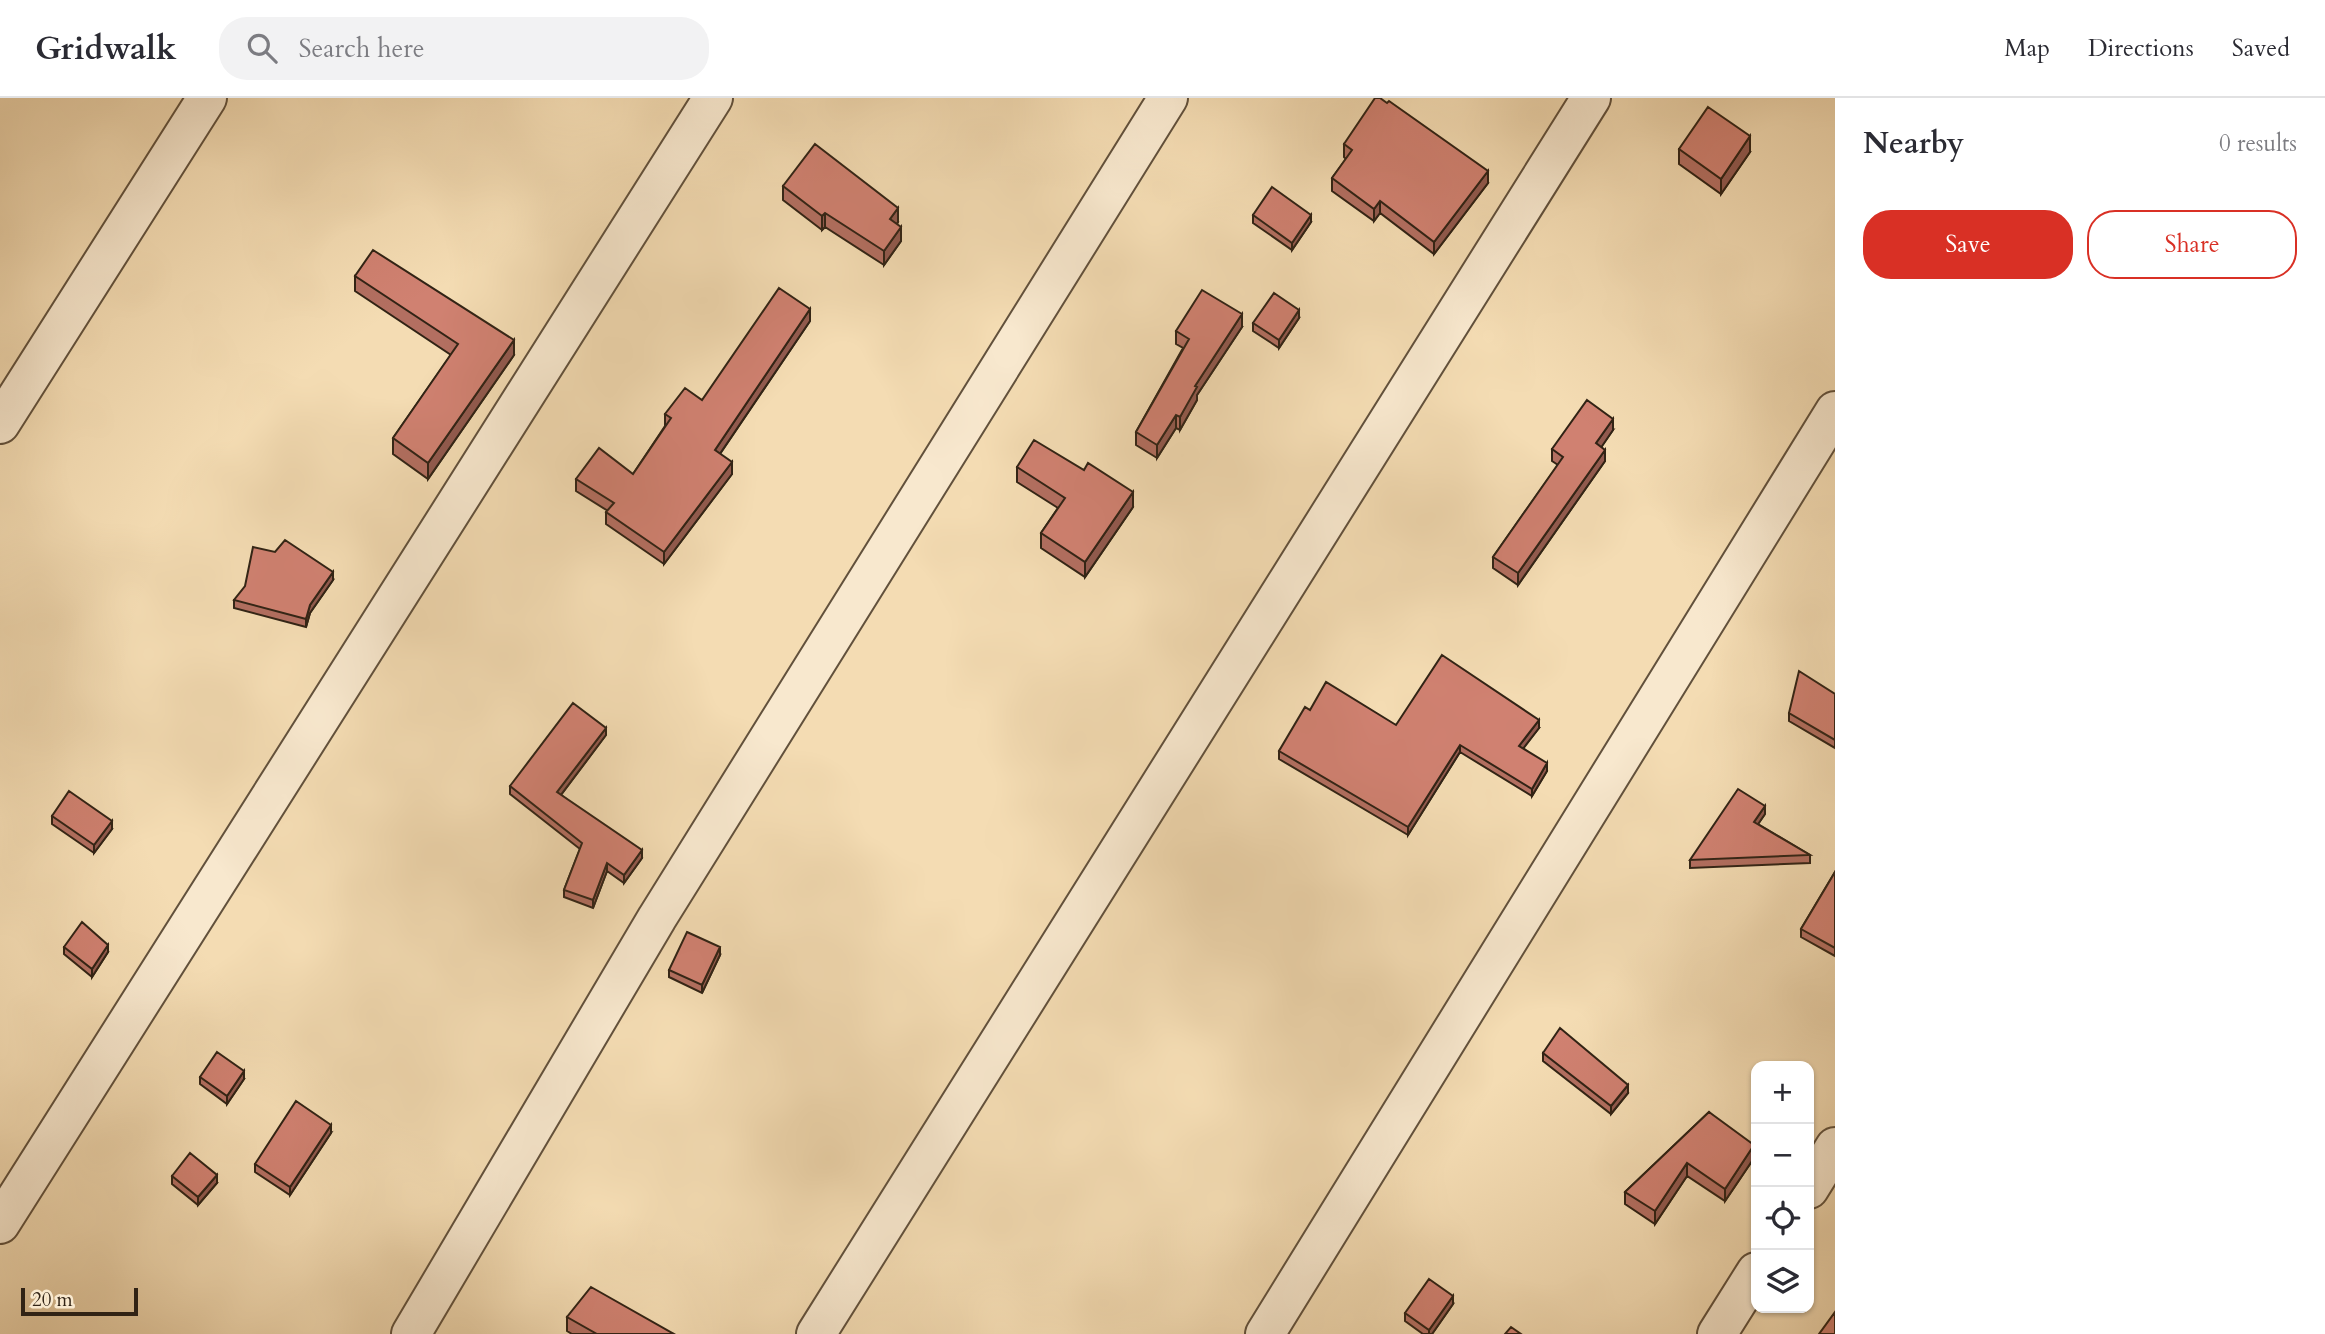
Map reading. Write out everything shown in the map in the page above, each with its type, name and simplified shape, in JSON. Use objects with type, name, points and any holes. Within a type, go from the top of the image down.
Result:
[{"type":"street","points":[[0,424],[207,98]]},
{"type":"street","points":[[0,1224],[713,98]]},
{"type":"street","points":[[411,1334],[657,918],[1168,98]]},
{"type":"street","points":[[816,1334],[1591,98]]},
{"type":"street","points":[[1265,1334],[1835,411]]},
{"type":"street","points":[[1810,1187],[1835,1147]]},
{"type":"street","points":[[1717,1334],[1751,1280]]},
{"type":"building","points":[[1375,98],[1387,103],[1389,101],[1488,171],[1434,242],[1380,201],[1374,209],[1332,178],[1352,150],[1344,144]]},
{"type":"building","points":[[1708,107],[1750,136],[1721,179],[1679,149]]},
{"type":"building","points":[[815,144],[898,208],[890,219],[901,227],[884,251],[825,213],[822,216],[783,186]]},
{"type":"building","points":[[1272,187],[1311,215],[1292,243],[1253,215]]},
{"type":"building","points":[[373,250],[514,340],[428,463],[393,438],[458,344],[355,276]]},
{"type":"building","points":[[779,288],[810,309],[715,450],[732,462],[664,552],[606,512],[614,503],[576,479],[599,448],[633,474],[671,418],[665,414],[685,388],[702,400]]},
{"type":"building","points":[[1202,290],[1242,314],[1195,386],[1197,387],[1180,417],[1176,415],[1157,445],[1136,432],[1189,339],[1176,331]]},
{"type":"building","points":[[1274,293],[1299,310],[1279,340],[1253,323]]},
{"type":"building","points":[[1587,400],[1613,419],[1596,443],[1605,450],[1518,573],[1493,557],[1563,457],[1552,449]]},
{"type":"building","points":[[1034,440],[1084,470],[1088,463],[1133,492],[1085,562],[1041,533],[1065,498],[1017,467]]},
{"type":"building","points":[[285,540],[333,572],[310,605],[306,619],[234,600],[245,586],[253,547],[275,552]]},
{"type":"building","points":[[1442,655],[1539,720],[1519,746],[1547,763],[1532,789],[1460,745],[1408,827],[1279,751],[1305,707],[1310,710],[1326,682],[1396,725]]},
{"type":"building","points":[[1799,671],[1835,694],[1835,740],[1789,713]]},
{"type":"building","points":[[573,703],[606,728],[557,792],[642,850],[624,875],[607,863],[593,900],[564,890],[582,843],[510,786]]},
{"type":"building","points":[[1738,789],[1765,806],[1754,822],[1810,855],[1690,860]]},
{"type":"building","points":[[69,791],[112,821],[94,845],[52,816]]},
{"type":"building","points":[[1835,872],[1835,948],[1801,929]]},
{"type":"building","points":[[82,922],[108,945],[92,969],[64,947]]},
{"type":"building","points":[[687,932],[720,947],[702,985],[669,970]]},
{"type":"building","points":[[1560,1028],[1628,1085],[1611,1106],[1543,1053]]},
{"type":"building","points":[[217,1052],[244,1071],[227,1096],[200,1077]]},
{"type":"building","points":[[296,1101],[331,1125],[290,1187],[255,1164]]},
{"type":"building","points":[[1709,1112],[1751,1143],[1751,1150],[1725,1189],[1687,1163],[1655,1211],[1625,1192]]},
{"type":"building","points":[[190,1153],[217,1175],[198,1197],[172,1176]]},
{"type":"building","points":[[1429,1279],[1453,1296],[1429,1330],[1405,1313]]},
{"type":"building","points":[[591,1287],[674,1334],[597,1334],[567,1317]]},
{"type":"building","points":[[1835,1312],[1835,1334],[1819,1334]]},
{"type":"building","points":[[1511,1327],[1521,1334],[1505,1334]]}]
